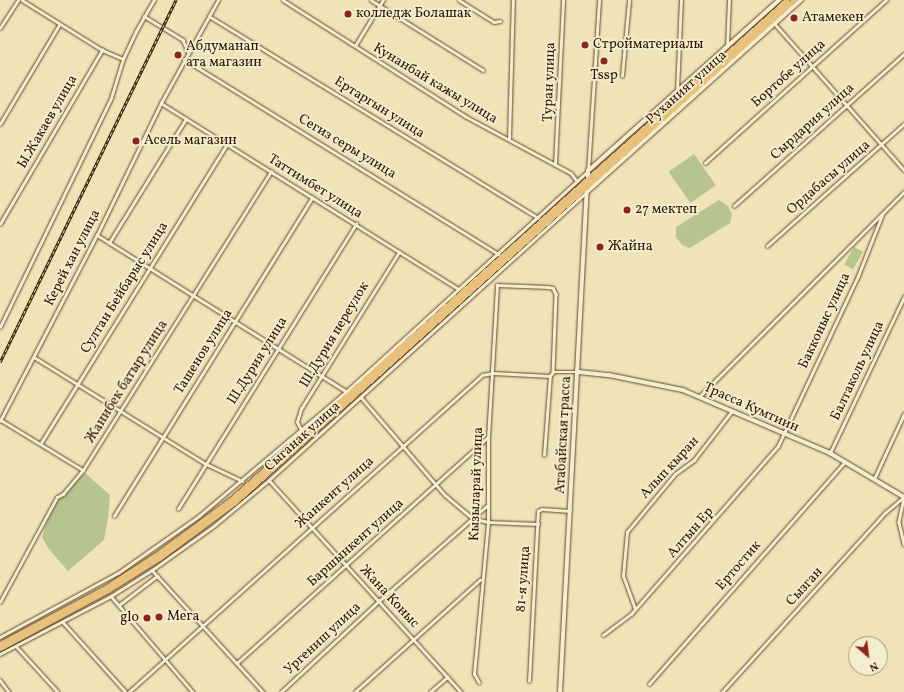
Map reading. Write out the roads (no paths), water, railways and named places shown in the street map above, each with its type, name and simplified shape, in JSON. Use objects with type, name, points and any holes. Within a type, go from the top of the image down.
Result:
[{"type":"highway","points":[[0,644],[106,587],[159,553],[232,499],[787,0]]},
{"type":"highway","points":[[0,648],[108,590],[161,556],[235,502],[794,0]]},
{"type":"main road","name":"Руханият улица","points":[[588,171],[779,0]]},
{"type":"main road","name":"Руханият улица","points":[[587,192],[801,0]]},
{"type":"main road","name":"Атабайская трасса","points":[[560,692],[579,372],[588,171]]},
{"type":"main road","name":"Трасса Кумтиин","points":[[579,372],[610,375],[666,386],[700,397],[784,435],[830,453],[904,497]]},
{"type":"street","points":[[0,28],[18,0]]},
{"type":"street","points":[[22,0],[59,25],[102,50],[124,59]]},
{"type":"street","points":[[0,327],[111,98],[124,59],[144,16],[154,0]]},
{"type":"street","name":"Керей хан улица","points":[[0,421],[98,235],[161,103],[218,0]]},
{"type":"street","name":"Кунанбай кажы улица","points":[[283,0],[465,116],[571,172],[577,181]]},
{"type":"street","points":[[371,0],[483,70]]},
{"type":"street","points":[[355,46],[384,0]]},
{"type":"street","points":[[459,0],[494,22],[500,21]]},
{"type":"street","points":[[509,140],[513,0]]},
{"type":"street","name":"Туран улица","points":[[556,165],[563,0]]},
{"type":"street","points":[[0,637],[118,573],[174,535],[242,481],[346,391],[588,171],[599,0]]},
{"type":"street","points":[[622,76],[629,0]]},
{"type":"street","points":[[676,93],[681,0]]},
{"type":"street","points":[[727,48],[729,0]]},
{"type":"street","name":"Бортобе улица","points":[[705,163],[886,0]]},
{"type":"street","points":[[144,16],[183,40],[188,52]]},
{"type":"street","name":"Ертаргын улица","points":[[209,16],[538,218]]},
{"type":"street","points":[[775,24],[904,170]]},
{"type":"street","points":[[0,124],[59,25]]},
{"type":"street","name":"Ы.Жакаев улица","points":[[0,224],[102,50]]},
{"type":"street","name":"Сырдария улица","points":[[734,206],[904,54]]},
{"type":"street","name":"Сегиз серы улица","points":[[184,59],[498,254]]},
{"type":"street","name":"Таттимбет улица","points":[[161,103],[459,289]]},
{"type":"street","name":"Керей хан улица","points":[[109,242],[186,119]]},
{"type":"street","name":"Ордабасы улица","points":[[766,246],[904,124]]},
{"type":"street","name":"Султан Бейбарыс улица","points":[[41,443],[227,144]]},
{"type":"street","name":"Жанибек батыр улица","points":[[0,602],[57,497],[63,494],[83,470],[270,171]]},
{"type":"street","name":"Сыганак улица","points":[[0,654],[111,596],[152,570],[269,480],[587,192]]},
{"type":"street","points":[[700,397],[904,192]]},
{"type":"street","name":"Ташенов улица","points":[[114,516],[312,198]]},
{"type":"street","name":"Бакконыс улица","points":[[784,435],[858,276],[882,215]]},
{"type":"street","name":"Ш.Дурия улица","points":[[178,509],[356,224]]},
{"type":"street","points":[[98,235],[278,350],[346,391]]},
{"type":"street","name":"Ш.Дурия переулок","points":[[301,430],[296,422],[298,417],[399,252]]},
{"type":"street","name":"Кызыларай улица","points":[[479,683],[474,674],[481,580],[488,522],[488,438],[497,285],[553,288],[556,294],[553,372]]},
{"type":"street","name":"Балтаколь улица","points":[[830,453],[904,297]]},
{"type":"street","points":[[34,357],[206,464],[242,481]]},
{"type":"street","points":[[544,455],[550,376],[553,372],[579,372]]},
{"type":"street","name":"Жанкент улица","points":[[128,692],[165,661],[202,625],[482,375],[493,373],[550,376]]},
{"type":"street","points":[[361,398],[436,485],[472,518],[488,522],[538,524]]},
{"type":"street","name":"Алып кыран","points":[[635,609],[623,576],[627,532],[675,474],[694,460],[733,411]]},
{"type":"street","points":[[874,478],[904,414]]},
{"type":"street","points":[[0,421],[41,443],[83,470]]},
{"type":"street","name":"Алтын Ер","points":[[603,635],[635,609],[778,446],[784,435]]},
{"type":"street","name":"Баршынкент улица","points":[[237,663],[488,438]]},
{"type":"street","name":"Ертостик","points":[[649,684],[845,462]]},
{"type":"street","name":"Жана Коныс","points":[[269,480],[461,692]]},
{"type":"street","points":[[904,497],[899,522],[904,544]]},
{"type":"street","name":"Сызган","points":[[722,692],[886,512],[904,497]]},
{"type":"street","name":"Ургениш улица","points":[[281,692],[379,601],[488,505]]},
{"type":"street","name":"81-я улица","points":[[529,681],[538,512],[542,509],[570,511]]},
{"type":"street","points":[[152,570],[263,692]]},
{"type":"street","points":[[119,605],[157,576]]},
{"type":"street","points":[[355,692],[413,638],[481,580]]},
{"type":"street","points":[[111,596],[193,692]]},
{"type":"street","points":[[63,622],[128,692]]},
{"type":"street","points":[[16,646],[58,692]]},
{"type":"street","points":[[430,692],[447,677]]},
{"type":"street","points":[[0,680],[9,692]]},
{"type":"railway","points":[[0,362],[176,0]]},
{"type":"place","name":"колледж Болашак","points":[[348,14]]},
{"type":"place","name":"Атамекен","points":[[794,18]]},
{"type":"place","name":"Стройматериалы","points":[[585,45]]},
{"type":"place","name":"Абдуманап ата магазин","points":[[178,55]]},
{"type":"place","name":"Tssp","points":[[604,61]]},
{"type":"place","name":"Асель магазин","points":[[136,141]]},
{"type":"place","name":"27 мектеп","points":[[627,210]]},
{"type":"place","name":"Жайна","points":[[600,247]]},
{"type":"place","name":"Мега","points":[[159,617]]},
{"type":"place","name":"glo","points":[[147,618]]}]
